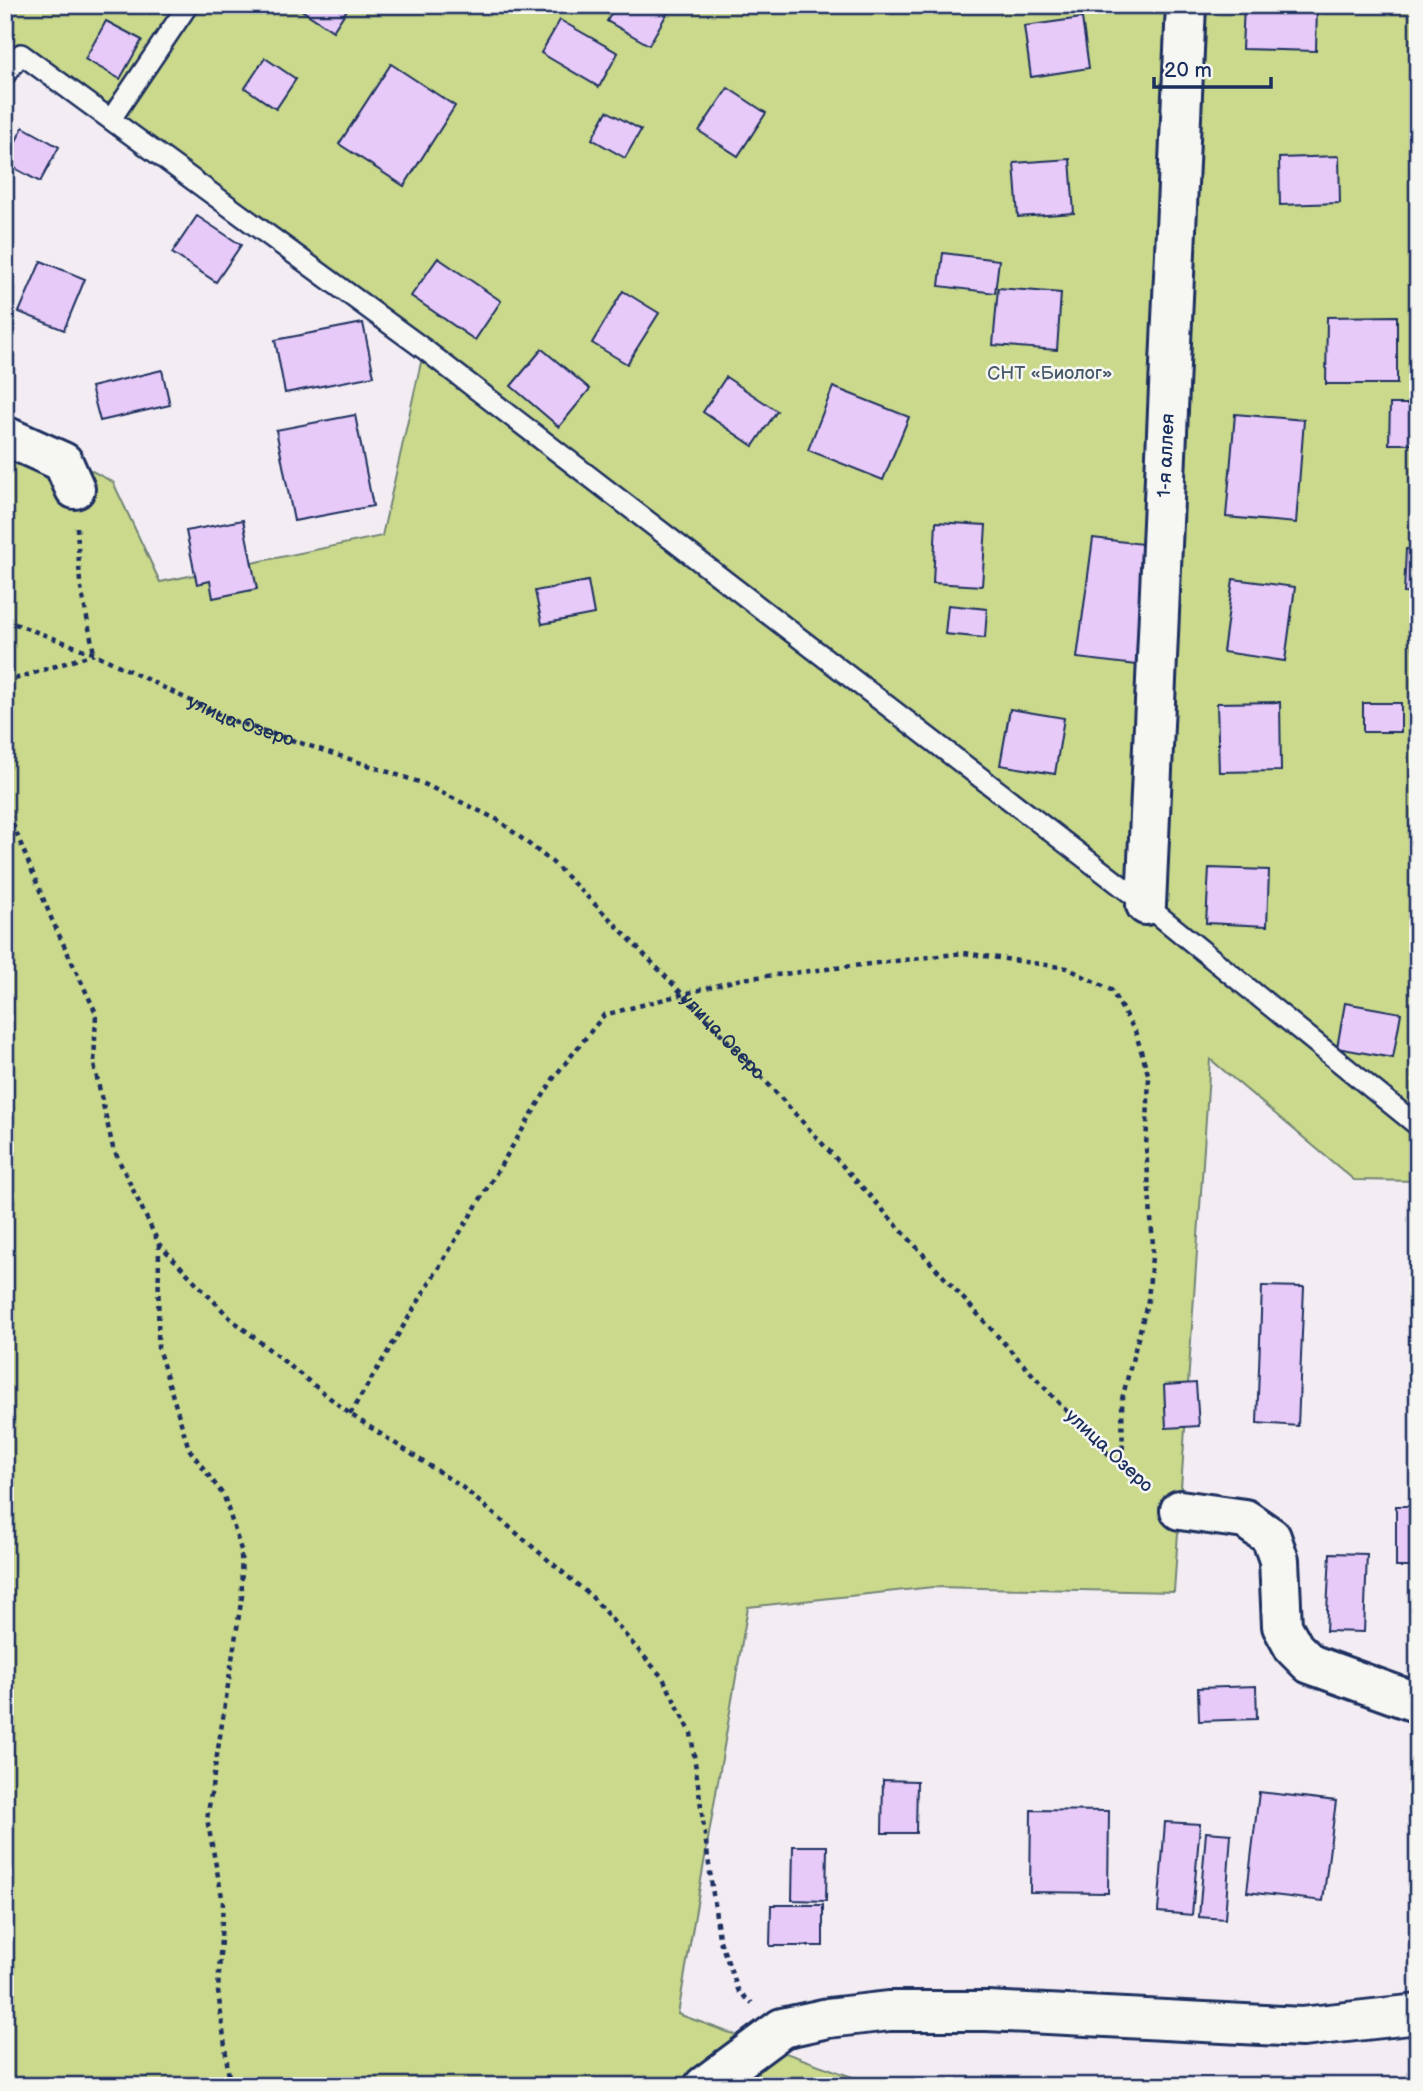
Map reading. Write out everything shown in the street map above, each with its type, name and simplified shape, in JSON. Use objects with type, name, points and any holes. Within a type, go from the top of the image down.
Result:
[{"type":"street","name":"1-я аллея","points":[[1146,905],[1186,5]]},
{"type":"street","points":[[5,436],[63,462],[75,489]]},
{"type":"street","points":[[1180,1510],[1245,1519],[1271,1536],[1279,1560],[1282,1626],[1294,1648],[1310,1664],[1418,1703]]},
{"type":"street","points":[[704,2086],[782,2028],[828,2018],[889,2011],[987,2011],[1302,2027],[1418,2014]]},
{"type":"lane","points":[[111,120],[188,5]]},
{"type":"lane","points":[[5,75],[21,54],[424,349],[1146,905],[1418,1126]]},
{"type":"path","points":[[5,681],[94,654],[80,583],[75,489]]},
{"type":"path","name":"улица Озеро","points":[[5,620],[94,654],[228,719],[422,783],[498,820],[552,862],[748,1062],[1054,1398],[1123,1469],[1153,1494],[1180,1510]]},
{"type":"path","points":[[5,805],[52,920],[96,1013],[94,1065],[113,1148],[159,1244],[230,1318],[351,1413],[462,1488],[592,1597],[663,1678],[691,1732],[719,1938],[739,1992],[782,2028]]},
{"type":"path","points":[[351,1413],[555,1076],[604,1015],[741,979],[964,953],[1067,968],[1111,990],[1135,1031],[1149,1077],[1146,1149],[1153,1246],[1148,1300],[1122,1399],[1123,1469]]},
{"type":"path","points":[[159,1244],[158,1348],[189,1449],[224,1496],[241,1550],[242,1596],[207,1819],[223,1902],[218,1991],[229,2086]]},
{"type":"green space","name":"СНТ «Биолог»","points":[[5,5],[1418,5],[1418,1181],[1354,1180],[1210,1059],[1174,1592],[933,1587],[748,1607],[678,2014],[877,2086],[5,2086],[5,425],[113,482],[160,582],[382,536],[424,349],[5,42]]},
{"type":"building","points":[[294,5],[350,5],[333,31]]},
{"type":"building","points":[[616,5],[672,5],[649,45],[607,21]]},
{"type":"building","points":[[853,5],[898,5],[897,11],[853,8]]},
{"type":"building","points":[[1244,5],[1317,5],[1316,51],[1242,49]]},
{"type":"building","points":[[1082,18],[1089,68],[1031,77],[1024,26]]},
{"type":"building","points":[[560,20],[618,53],[599,87],[541,53]]},
{"type":"building","points":[[106,21],[142,40],[120,79],[85,59]]},
{"type":"building","points":[[265,58],[296,79],[276,109],[245,88]]},
{"type":"building","points":[[391,64],[455,106],[404,186],[339,144]]},
{"type":"building","points":[[728,88],[766,113],[738,156],[699,131]]},
{"type":"building","points":[[607,111],[641,130],[625,158],[592,139]]},
{"type":"building","points":[[23,127],[59,147],[40,182],[5,163]]},
{"type":"building","points":[[1339,156],[1340,203],[1280,205],[1279,158]]},
{"type":"building","points":[[1070,159],[1074,213],[1018,217],[1014,163]]},
{"type":"building","points":[[197,216],[241,245],[216,282],[172,253]]},
{"type":"building","points":[[943,253],[999,260],[995,293],[939,286]]},
{"type":"building","points":[[438,258],[501,301],[475,340],[411,296]]},
{"type":"building","points":[[41,261],[85,279],[64,330],[19,312]]},
{"type":"building","points":[[998,288],[1061,293],[1057,350],[993,345]]},
{"type":"building","points":[[623,291],[659,313],[627,364],[592,343]]},
{"type":"building","points":[[1397,316],[1397,384],[1326,384],[1327,317]]},
{"type":"building","points":[[363,323],[374,376],[285,393],[275,340]]},
{"type":"building","points":[[542,349],[590,389],[559,427],[511,386]]},
{"type":"building","points":[[162,370],[170,405],[100,421],[91,387]]},
{"type":"building","points":[[726,377],[777,411],[753,446],[703,412]]},
{"type":"building","points":[[833,387],[909,417],[883,480],[808,450]]},
{"type":"building","points":[[1390,404],[1418,404],[1418,444],[1389,444]]},
{"type":"building","points":[[1235,414],[1304,420],[1296,523],[1226,517]]},
{"type":"building","points":[[355,415],[373,506],[294,521],[276,430]]},
{"type":"building","points":[[243,520],[257,589],[213,598],[210,581],[197,584],[186,531]]},
{"type":"building","points":[[936,522],[986,525],[982,586],[933,583]]},
{"type":"building","points":[[1093,538],[1151,545],[1136,665],[1077,658]]},
{"type":"building","points":[[1406,549],[1418,550],[1418,594],[1404,593]]},
{"type":"building","points":[[1233,579],[1295,587],[1285,661],[1223,652]]},
{"type":"building","points":[[588,581],[594,614],[542,624],[535,591]]},
{"type":"building","points":[[948,605],[987,609],[985,638],[945,634]]},
{"type":"building","points":[[1418,645],[1418,691],[1413,646]]},
{"type":"building","points":[[1280,702],[1281,771],[1219,772],[1217,703]]},
{"type":"building","points":[[1363,703],[1401,703],[1401,732],[1363,732]]},
{"type":"building","points":[[1010,709],[1064,718],[1055,774],[1000,765]]},
{"type":"building","points":[[1209,868],[1269,870],[1267,926],[1206,923]]},
{"type":"building","points":[[1345,1003],[1401,1013],[1393,1058],[1337,1048]]},
{"type":"building","points":[[1262,1286],[1304,1287],[1298,1426],[1257,1423]]},
{"type":"building","points":[[1196,1383],[1199,1426],[1166,1428],[1164,1385]]},
{"type":"building","points":[[1396,1506],[1418,1506],[1418,1567],[1396,1567]]},
{"type":"building","points":[[1330,1553],[1367,1554],[1364,1632],[1326,1631]]},
{"type":"building","points":[[1256,1686],[1257,1719],[1199,1721],[1198,1688]]},
{"type":"building","points":[[883,1780],[917,1781],[916,1833],[882,1833]]},
{"type":"building","points":[[1259,1792],[1336,1801],[1323,1901],[1247,1892]]},
{"type":"building","points":[[1031,1810],[1109,1811],[1108,1893],[1030,1892]]},
{"type":"building","points":[[1165,1822],[1200,1824],[1192,1915],[1158,1912]]},
{"type":"building","points":[[1206,1832],[1231,1834],[1225,1919],[1199,1917]]},
{"type":"building","points":[[793,1846],[827,1846],[826,1901],[792,1900]]},
{"type":"building","points":[[771,1905],[823,1905],[823,1946],[770,1946]]}]
